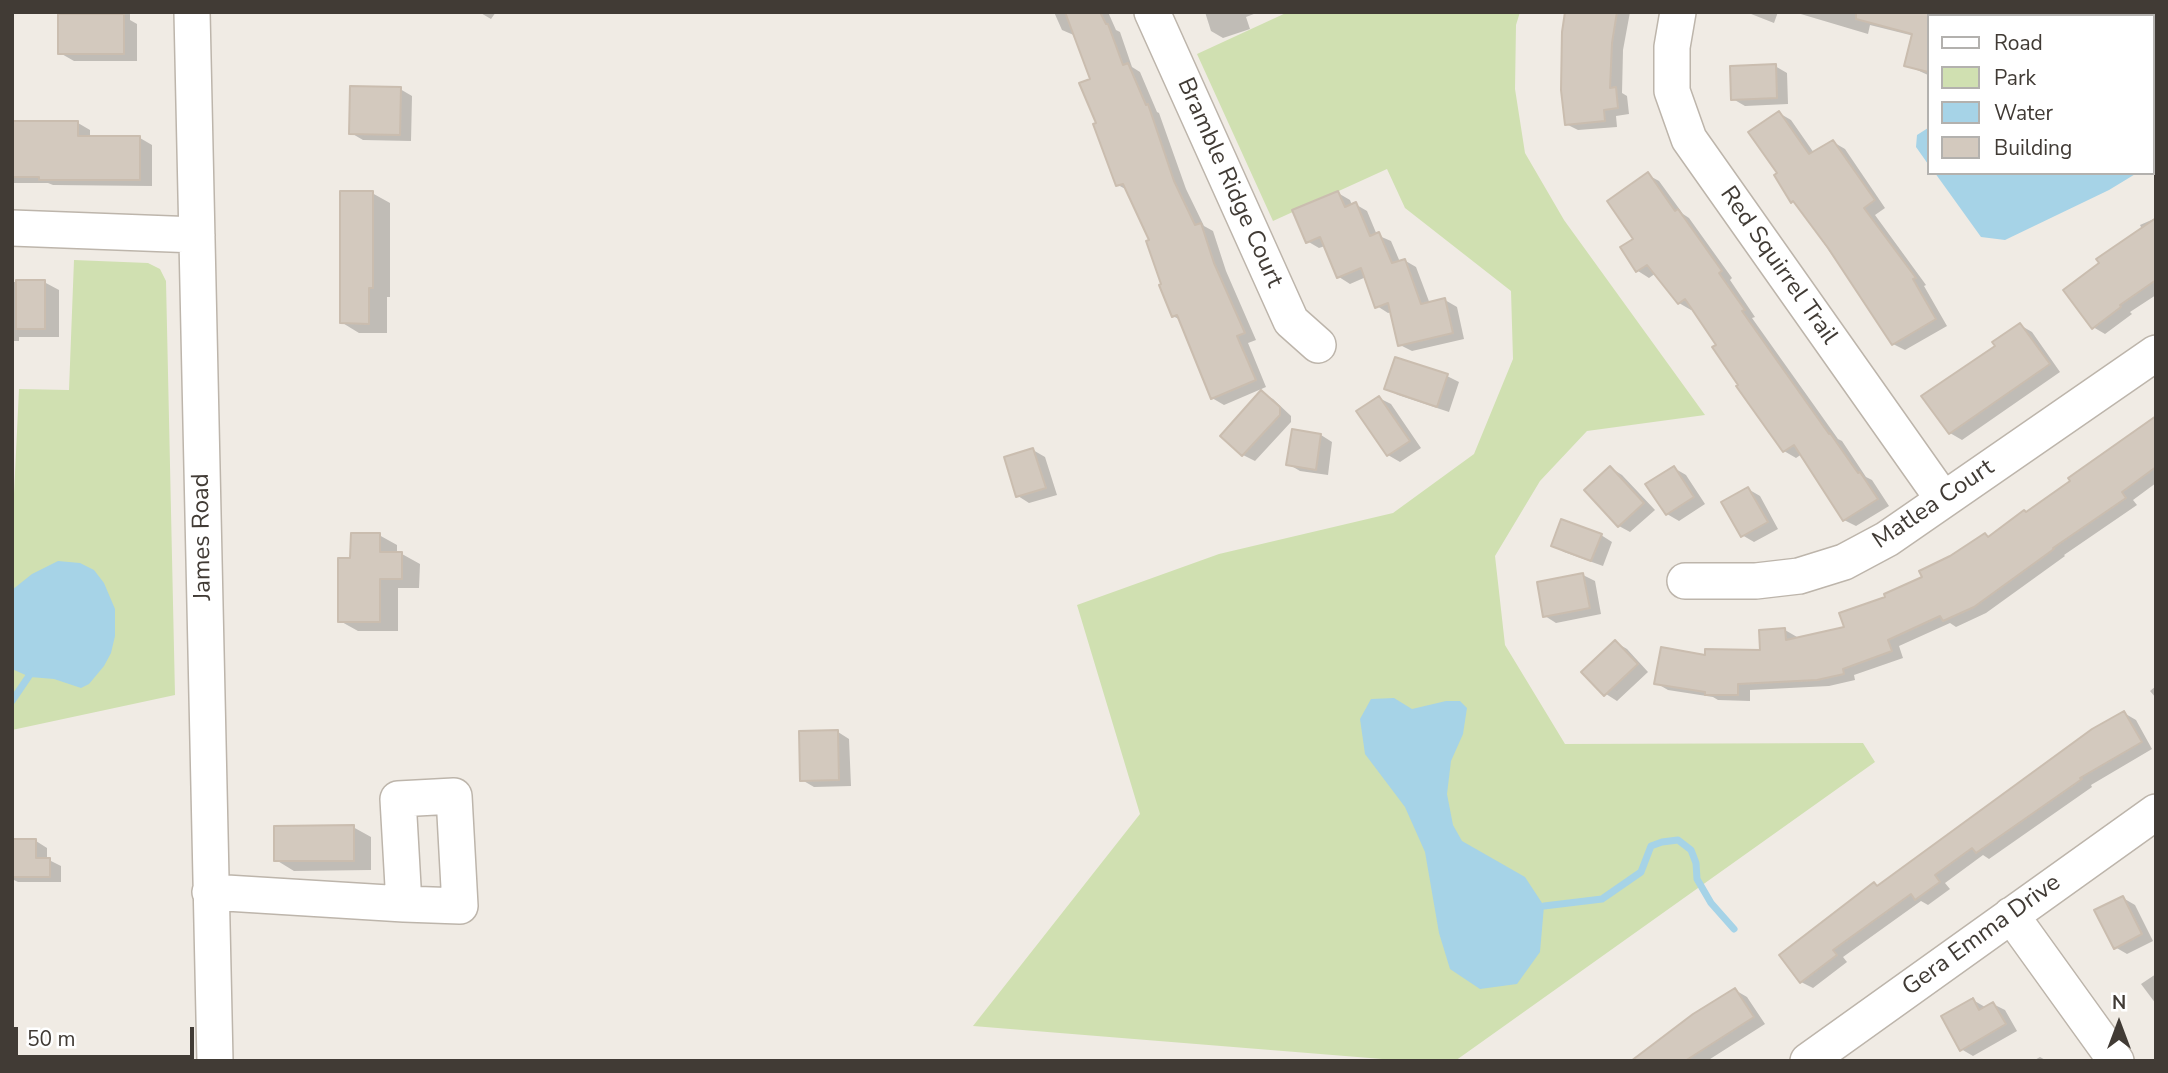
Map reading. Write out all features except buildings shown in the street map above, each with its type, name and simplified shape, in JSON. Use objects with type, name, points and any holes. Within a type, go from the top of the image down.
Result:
[{"type":"street","name":"James Road","points":[[192,12],[215,1061]]},
{"type":"street","name":"Bramble Ridge Court","points":[[1152,12],[1291,321],[1318,345]]},
{"type":"street","name":"Red Squirrel Trail","points":[[1678,12],[1672,47],[1672,91],[1689,139],[1943,499]]},
{"type":"street","points":[[12,228],[197,235]]},
{"type":"street","name":"Matlea Court","points":[[1685,581],[1756,581],[1799,576],[1844,562],[1887,539],[2156,353]]},
{"type":"street","name":"Gera Emma Drive","points":[[1808,1061],[2156,812]]},
{"type":"street","points":[[210,892],[404,904]]},
{"type":"street","points":[[2011,915],[2116,1061]]},
{"type":"green space","points":[[1288,12],[1520,12],[1516,25],[1515,89],[1525,153],[1564,220],[1705,415],[1587,431],[1540,481],[1495,556],[1505,645],[1565,744],[1863,743],[1875,762],[1455,1061],[1407,1061],[973,1026],[1140,814],[1077,605],[1219,554],[1393,513],[1474,454],[1513,359],[1511,291],[1405,208],[1387,169],[1273,221],[1197,54]]},
{"type":"green space","points":[[74,260],[148,263],[160,269],[166,281],[175,695],[12,730],[12,536],[19,389],[69,390]]},
{"type":"water","points":[[1926,129],[1926,161],[1916,147],[1917,135]]},
{"type":"water","points":[[1936,175],[2134,175],[2109,190],[2005,240],[1981,237]]},
{"type":"water","points":[[58,561],[80,563],[94,570],[104,583],[115,609],[115,636],[111,653],[89,684],[81,688],[54,679],[30,677],[12,669],[12,590],[32,574]]},
{"type":"water","points":[[1394,698],[1412,709],[1446,701],[1460,701],[1467,708],[1463,734],[1451,761],[1447,794],[1453,825],[1462,841],[1525,877],[1544,906],[1540,952],[1517,984],[1480,989],[1450,969],[1439,933],[1425,852],[1405,807],[1365,754],[1360,719],[1371,699]]},
{"type":"waterway","points":[[12,701],[33,670]]},
{"type":"waterway","points":[[1544,906],[1602,899],[1641,872],[1651,846],[1678,840],[1691,850],[1696,863],[1697,879],[1711,903],[1734,929]]}]
